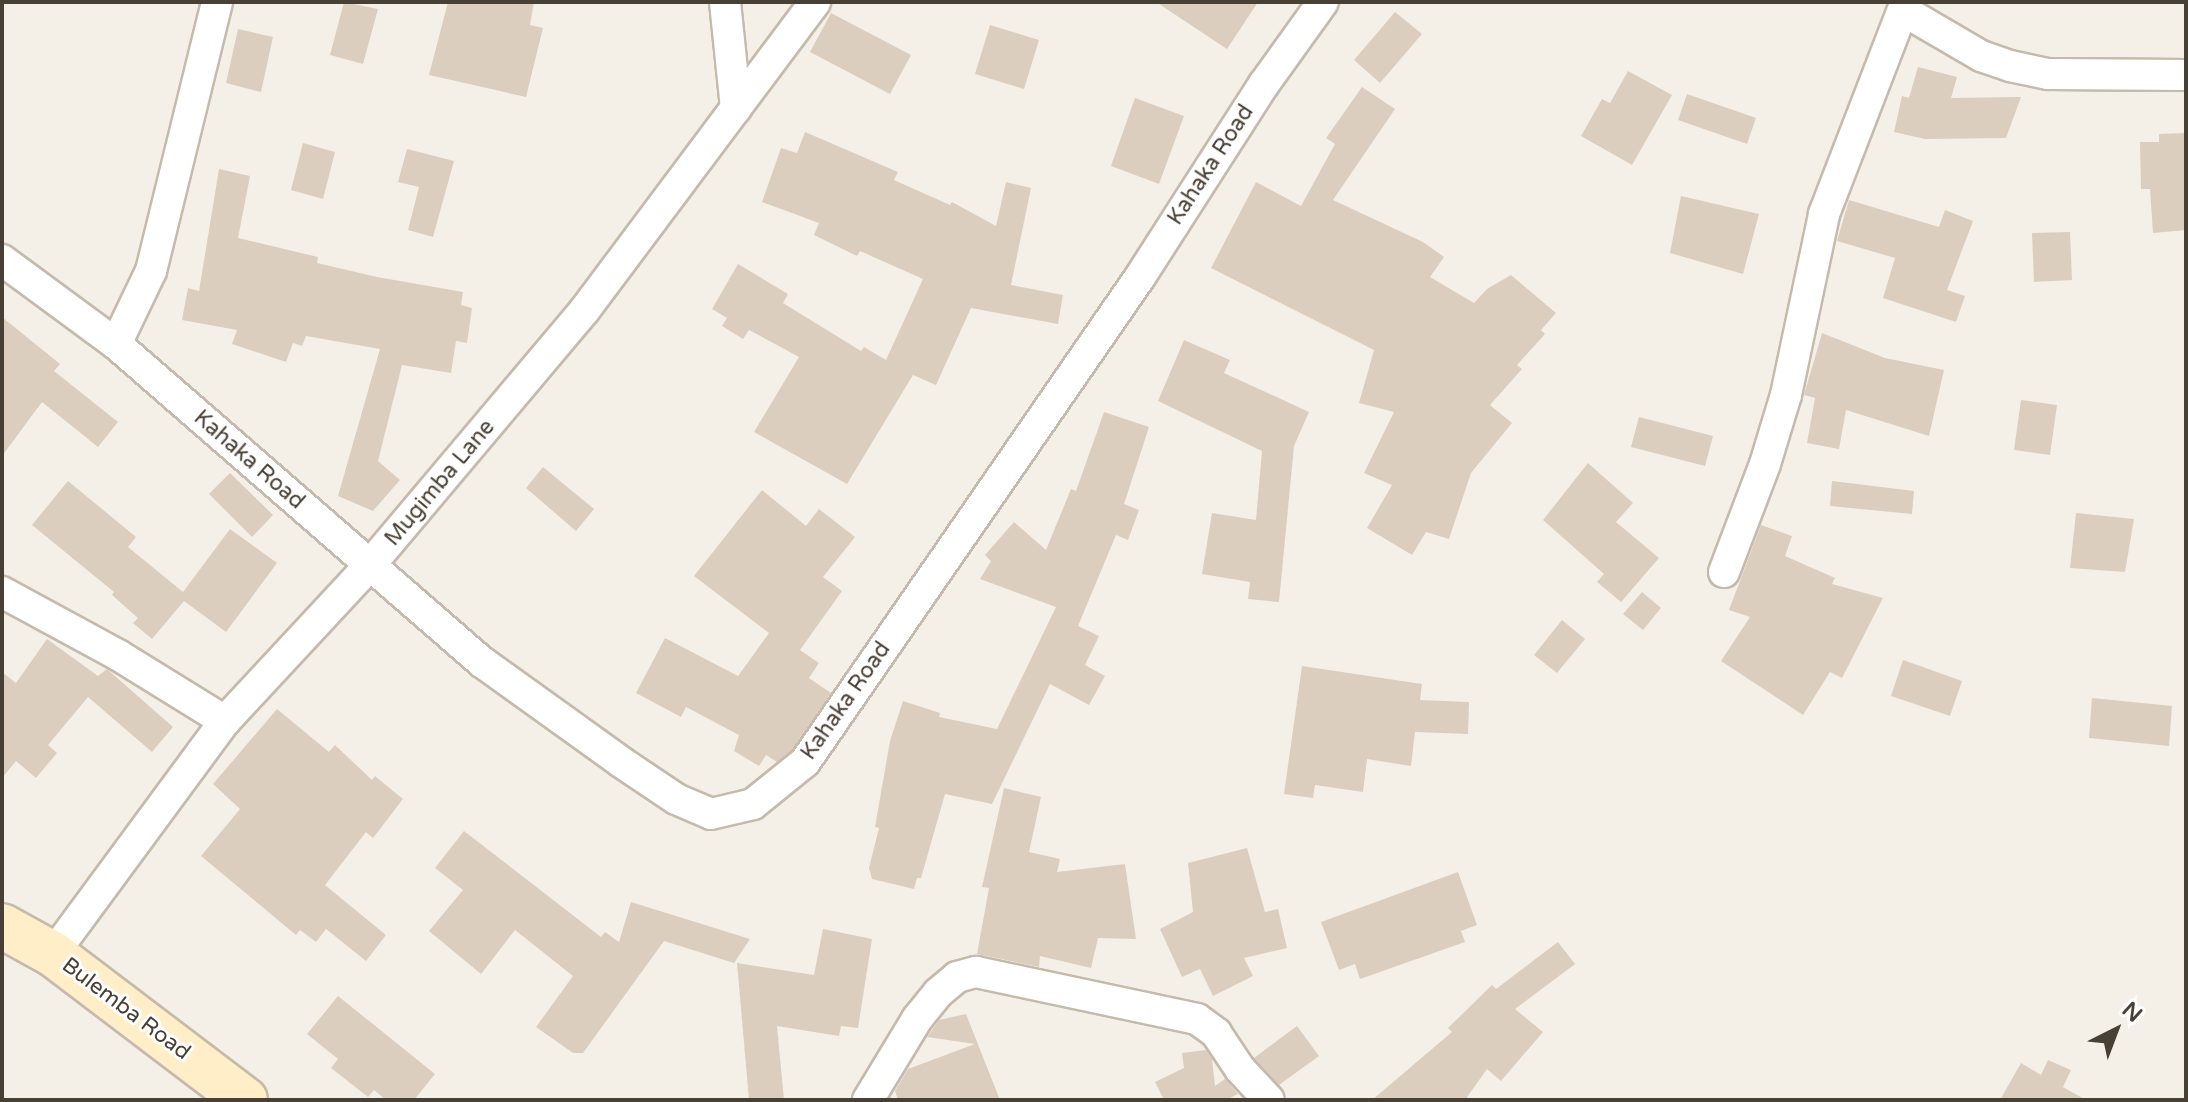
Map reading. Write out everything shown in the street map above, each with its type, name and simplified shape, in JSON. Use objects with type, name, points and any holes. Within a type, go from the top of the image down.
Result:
[{"type":"main road","name":"Bulemba Road","points":[[2,926],[53,954],[245,1100]]},
{"type":"street","points":[[116,344],[151,271],[217,2]]},
{"type":"street","points":[[725,2],[736,108]]},
{"type":"street","name":"Mugimba Lane","points":[[53,954],[225,721],[370,565],[584,311],[815,2]]},
{"type":"street","name":"Kahaka Road","points":[[2,260],[116,344],[482,662],[676,799],[711,814],[753,804],[805,762],[1140,277],[1264,84],[1323,2]]},
{"type":"street","points":[[1724,572],[1765,464],[1786,395],[1824,214],[1905,6],[1981,56],[2010,66],[2048,74],[2186,75]]},
{"type":"street","points":[[2,592],[118,655],[225,721]]},
{"type":"street","points":[[868,1100],[917,1019],[938,993],[957,977],[976,972],[1197,1019],[1216,1033],[1240,1069],[1269,1100]]},
{"type":"building","points":[[344,2],[378,9],[363,64],[330,55]]},
{"type":"building","points":[[448,2],[534,2],[530,25],[543,28],[526,97],[429,75]]},
{"type":"building","points":[[1156,2],[1258,2],[1227,49]]},
{"type":"building","points":[[1395,12],[1422,34],[1380,83],[1354,60]]},
{"type":"building","points":[[831,13],[911,55],[890,94],[810,52]]},
{"type":"building","points":[[990,25],[1039,40],[1024,89],[975,74]]},
{"type":"building","points":[[238,29],[273,37],[261,92],[226,83]]},
{"type":"building","points":[[1918,67],[1957,77],[1951,98],[2021,97],[2006,138],[1925,139],[1894,132],[1902,96],[1909,98]]},
{"type":"building","points":[[1628,71],[1672,95],[1632,165],[1581,136],[1602,99],[1610,103]]},
{"type":"building","points":[[1362,87],[1395,109],[1333,200],[1423,242],[1444,257],[1430,277],[1474,303],[1487,289],[1511,275],[1556,313],[1541,330],[1545,334],[1517,365],[1522,369],[1490,405],[1512,423],[1471,473],[1449,539],[1426,532],[1412,555],[1367,528],[1392,485],[1364,473],[1394,412],[1359,403],[1374,350],[1211,268],[1256,182],[1301,206],[1335,144],[1326,138]]},
{"type":"building","points":[[1687,94],[1756,118],[1747,144],[1678,120]]},
{"type":"building","points":[[1135,98],[1184,116],[1159,184],[1111,166]]},
{"type":"building","points":[[805,132],[898,172],[894,180],[950,205],[952,202],[996,226],[1006,182],[1031,188],[1011,285],[1063,295],[1058,324],[971,308],[936,385],[913,375],[847,484],[754,432],[799,357],[749,330],[743,339],[722,326],[727,318],[712,309],[738,264],[788,294],[783,303],[861,351],[864,347],[886,360],[923,279],[860,251],[857,256],[814,235],[819,223],[762,202],[781,148],[797,153]]},
{"type":"building","points":[[2186,133],[2186,230],[2153,233],[2150,189],[2141,189],[2140,142],[2159,142],[2159,134]]},
{"type":"building","points":[[303,143],[335,152],[323,199],[291,190]]},
{"type":"building","points":[[407,149],[454,161],[433,237],[408,230],[419,187],[398,182]]},
{"type":"building","points":[[219,169],[250,176],[238,238],[318,257],[317,263],[463,292],[461,305],[472,308],[467,343],[456,341],[451,373],[402,365],[378,461],[400,480],[373,511],[338,496],[380,349],[306,336],[302,346],[293,343],[286,362],[232,344],[237,330],[182,320],[188,288],[199,291]]},
{"type":"building","points":[[1681,196],[1759,214],[1743,274],[1670,253]]},
{"type":"building","points":[[1849,200],[1939,227],[1945,210],[1973,221],[1947,290],[1965,296],[1956,322],[1883,298],[1895,258],[1837,241]]},
{"type":"building","points":[[2070,232],[2072,280],[2034,282],[2032,233]]},
{"type":"building","points":[[2,317],[60,364],[54,371],[118,422],[98,447],[42,402],[2,456]]},
{"type":"building","points":[[1822,333],[1885,358],[1944,370],[1929,436],[1846,410],[1839,449],[1807,443],[1815,398],[1804,395]]},
{"type":"building","points":[[1184,340],[1230,360],[1224,373],[1309,412],[1294,446],[1279,602],[1248,599],[1250,582],[1202,574],[1212,513],[1256,520],[1262,451],[1158,401]]},
{"type":"building","points":[[2021,400],[2057,405],[2050,455],[2014,450]]},
{"type":"building","points":[[1104,412],[1149,427],[1124,504],[1139,510],[1128,540],[1116,535],[1078,626],[1099,636],[1085,665],[1105,676],[1089,705],[1050,684],[992,804],[945,794],[921,878],[917,878],[914,889],[872,879],[869,868],[879,828],[875,827],[890,741],[903,701],[940,713],[939,717],[997,729],[1056,607],[980,579],[991,561],[985,555],[1014,522],[1046,550],[1071,489],[1076,491]]},
{"type":"building","points":[[1639,417],[1713,436],[1705,466],[1631,447]]},
{"type":"building","points":[[1588,463],[1633,503],[1616,522],[1659,558],[1621,602],[1597,582],[1604,574],[1543,520]]},
{"type":"building","points":[[543,467],[594,509],[576,531],[526,488]]},
{"type":"building","points":[[230,473],[273,515],[252,537],[209,494]]},
{"type":"building","points":[[68,481],[136,537],[128,547],[183,592],[230,529],[277,563],[226,632],[184,601],[152,639],[133,623],[138,618],[112,595],[114,592],[32,525]]},
{"type":"building","points":[[1832,481],[1914,491],[1912,514],[1830,506]]},
{"type":"building","points":[[762,490],[806,526],[819,509],[855,537],[823,577],[842,591],[800,650],[819,663],[809,678],[831,693],[792,750],[777,762],[766,755],[759,766],[734,751],[739,735],[686,707],[681,717],[636,693],[665,638],[738,676],[769,633],[694,576]]},
{"type":"building","points":[[2076,513],[2134,519],[2125,572],[2070,568]]},
{"type":"building","points":[[1761,525],[1792,536],[1785,556],[1835,578],[1832,584],[1883,598],[1842,678],[1830,672],[1803,715],[1721,661],[1750,617],[1729,610]]},
{"type":"building","points":[[1642,592],[1661,608],[1643,630],[1623,614]]},
{"type":"building","points":[[1562,620],[1585,639],[1557,673],[1534,655]]},
{"type":"building","points":[[47,639],[98,676],[107,669],[173,727],[152,752],[88,697],[48,745],[57,753],[36,778],[16,761],[2,778],[2,672],[16,683]]},
{"type":"building","points":[[1903,660],[1962,681],[1950,716],[1891,696]]},
{"type":"building","points":[[1302,666],[1422,684],[1420,700],[1469,702],[1468,734],[1415,732],[1411,766],[1367,759],[1363,792],[1315,785],[1313,798],[1284,794]]},
{"type":"building","points":[[2092,698],[2172,706],[2169,746],[2089,738]]},
{"type":"building","points":[[277,709],[329,752],[335,745],[372,780],[375,776],[403,799],[373,838],[366,832],[325,885],[386,935],[366,961],[326,929],[316,942],[300,930],[296,935],[201,856],[240,809],[213,784]]},
{"type":"building","points":[[1004,788],[1041,797],[1029,852],[1060,859],[1057,872],[1125,864],[1136,939],[1098,938],[1091,968],[1040,956],[1039,967],[977,954],[989,888],[982,887]]},
{"type":"building","points":[[464,831],[601,937],[605,932],[619,942],[631,902],[750,939],[734,963],[664,941],[583,1053],[573,1053],[536,1027],[573,976],[515,930],[481,974],[429,931],[463,890],[435,868]]},
{"type":"building","points":[[1247,848],[1265,912],[1278,909],[1287,948],[1244,958],[1253,976],[1213,996],[1200,969],[1182,977],[1160,929],[1193,912],[1188,863]]},
{"type":"building","points":[[1458,872],[1477,925],[1461,931],[1465,942],[1360,979],[1355,964],[1339,970],[1321,922]]},
{"type":"building","points":[[823,929],[872,939],[858,1028],[841,1026],[839,1036],[777,1026],[784,1100],[749,1100],[737,963],[814,975]]},
{"type":"building","points":[[1558,942],[1575,964],[1515,1009],[1543,1032],[1501,1081],[1487,1069],[1465,1100],[1372,1100],[1452,1032],[1448,1028],[1492,985],[1496,989]]},
{"type":"building","points":[[338,996],[435,1074],[414,1100],[386,1100],[374,1090],[368,1097],[331,1068],[338,1059],[307,1034]]},
{"type":"building","points":[[966,1014],[1000,1100],[898,1100],[895,1091],[908,1069],[975,1044],[927,1037],[939,1020]]},
{"type":"building","points":[[1297,1026],[1319,1056],[1279,1085],[1254,1058]]},
{"type":"building","points":[[1206,1050],[1212,1059],[1215,1086],[1225,1079],[1238,1094],[1226,1100],[1164,1100],[1155,1082],[1184,1068],[1182,1053]]},
{"type":"building","points":[[2048,1060],[2071,1070],[2063,1087],[2086,1100],[2000,1100],[2021,1063],[2041,1075]]}]
